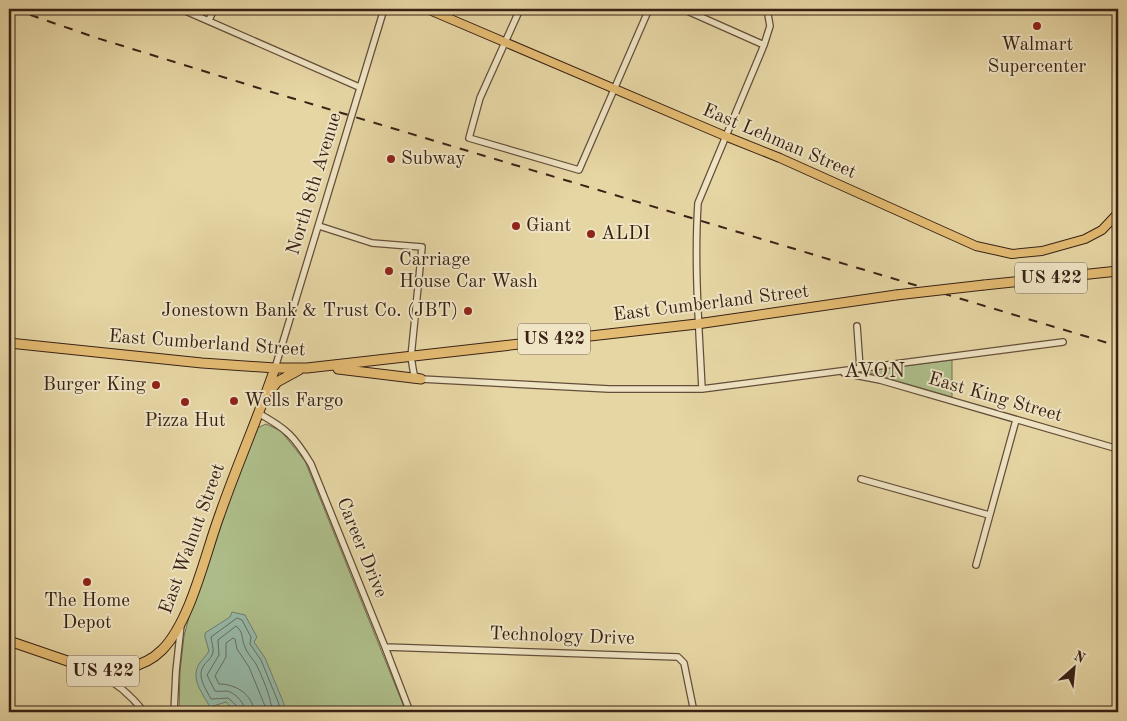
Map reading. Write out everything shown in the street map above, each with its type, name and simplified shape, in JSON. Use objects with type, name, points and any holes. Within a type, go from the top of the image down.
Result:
[{"type":"highway","name":"East Cumberland Street","points":[[9,343],[99,353],[275,368],[307,368],[698,324],[896,295],[1118,271]]},
{"type":"highway","points":[[321,367],[421,379]]},
{"type":"highway","name":"East Walnut Street","points":[[9,642],[101,671],[117,671],[142,662],[160,652],[170,641],[182,622],[220,513],[275,368]]},
{"type":"highway","name":"US 422","points":[[264,400],[277,382],[288,375],[307,368]]},
{"type":"main road","name":"East Lehman Street","points":[[427,9],[780,158],[976,246],[1012,254],[1042,251],[1085,239],[1102,230],[1118,213]]},
{"type":"street","points":[[181,9],[360,87]]},
{"type":"street","points":[[209,20],[214,9]]},
{"type":"street","name":"North 8th Avenue","points":[[275,368],[384,9]]},
{"type":"street","points":[[520,9],[480,98],[469,138],[579,170],[649,9]]},
{"type":"street","points":[[683,9],[764,45]]},
{"type":"street","points":[[702,389],[698,324],[696,230],[698,203],[764,45],[770,26],[767,9]]},
{"type":"street","points":[[319,226],[372,243],[422,247],[411,357],[414,374],[421,379],[609,389],[702,389],[1063,342]]},
{"type":"street","points":[[857,326],[860,368]]},
{"type":"street","name":"East King Street","points":[[834,372],[880,380],[1118,449]]},
{"type":"street","name":"Career Drive","points":[[258,413],[290,433],[300,445],[311,464],[410,712]]},
{"type":"street","points":[[976,565],[1016,420]]},
{"type":"street","points":[[861,479],[989,515]]},
{"type":"street","points":[[174,712],[176,671],[182,622]]},
{"type":"street","name":"Technology Drive","points":[[385,647],[678,657],[684,663],[694,712]]},
{"type":"street","points":[[88,668],[107,677],[144,712]]},
{"type":"green space","points":[[952,360],[952,397],[863,371]]},
{"type":"green space","points":[[266,424],[281,431],[305,461],[406,712],[179,712],[180,671],[184,636],[193,602],[243,462],[257,428]]},
{"type":"water","points":[[232,612],[245,615],[257,637],[254,642],[265,658],[284,704],[282,712],[236,712],[226,702],[210,707],[201,692],[196,675],[199,664],[209,651],[205,633],[230,617]]},
{"type":"railway","points":[[13,9],[97,38],[265,90],[1118,346]]},
{"type":"place","name":"Walmart Supercenter","points":[[1037,26]]},
{"type":"place","name":"Subway","points":[[391,159]]},
{"type":"place","name":"Giant","points":[[516,226]]},
{"type":"place","name":"ALDI","points":[[591,234]]},
{"type":"place","name":"Carriage House Car Wash","points":[[389,271]]},
{"type":"place","name":"Jonestown Bank & Trust Co. (JBT)","points":[[468,311]]},
{"type":"place","name":"Burger King","points":[[156,385]]},
{"type":"place","name":"Wells Fargo","points":[[234,401]]},
{"type":"place","name":"Pizza Hut","points":[[185,402]]},
{"type":"place","name":"The Home Depot","points":[[87,582]]},
{"type":"district","name":"AVON","points":[[875,371]]}]
